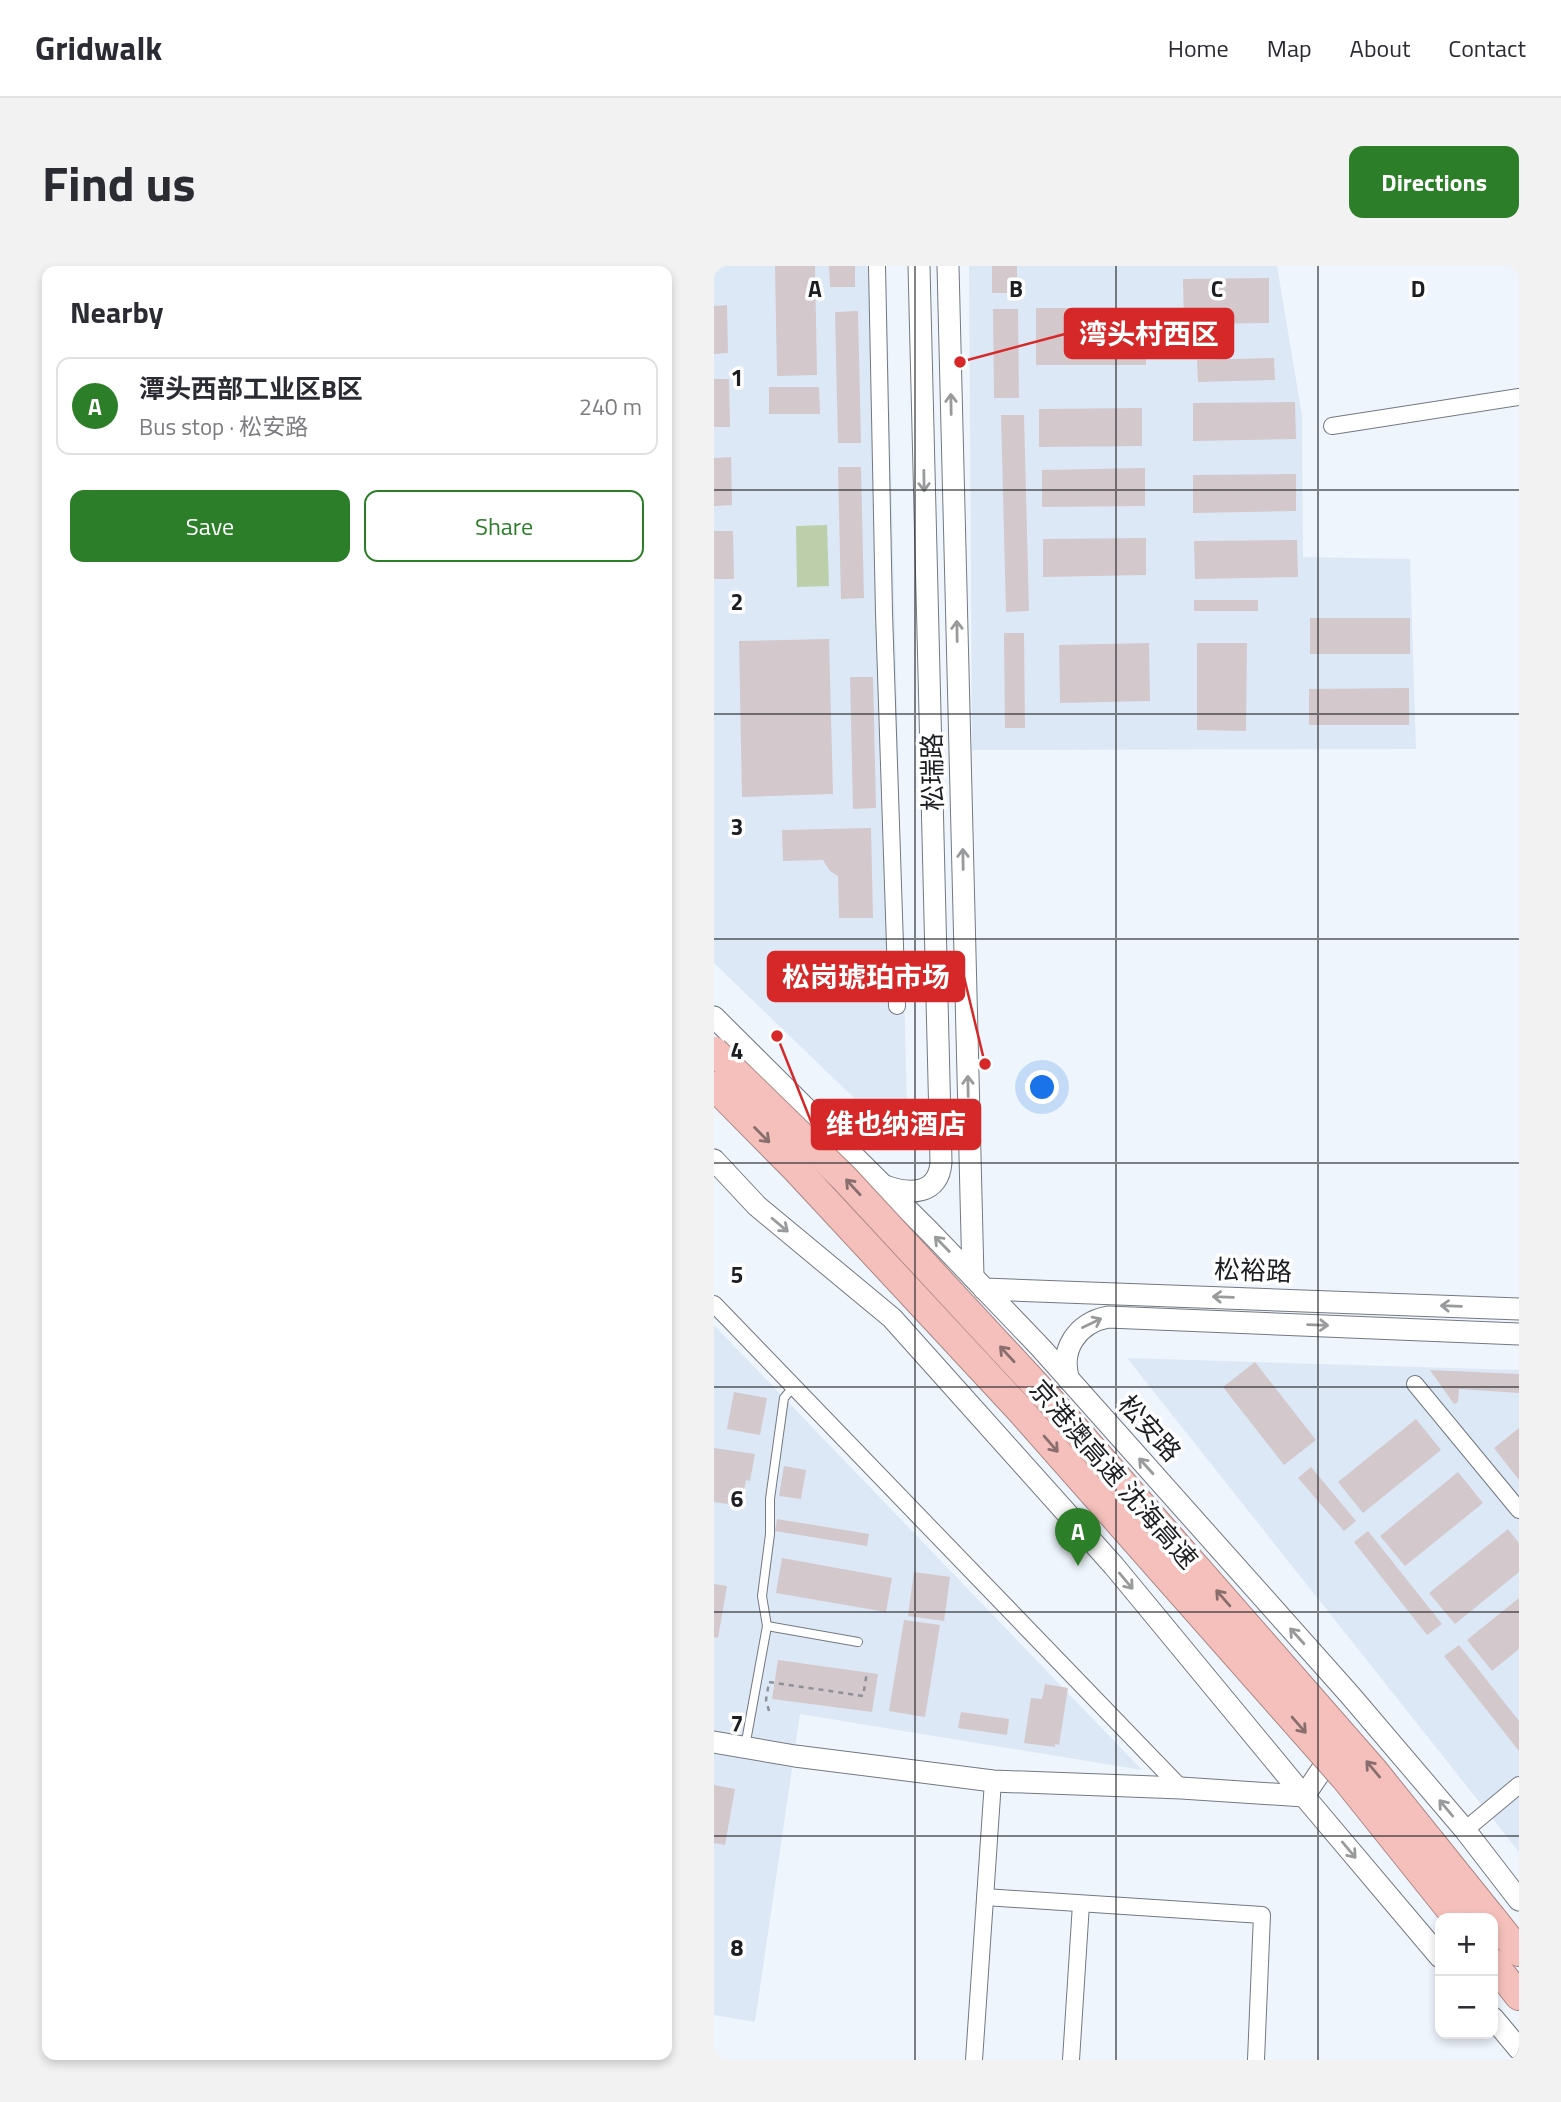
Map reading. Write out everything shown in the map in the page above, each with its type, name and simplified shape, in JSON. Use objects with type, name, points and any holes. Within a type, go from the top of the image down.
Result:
[{"type":"highway","name":"京港澳高速 沈海高速","points":[[714,1051],[844,1178],[1046,1396],[1374,1771],[1487,1913]]},
{"type":"highway","name":"京港澳高速 沈海高速","points":[[714,1086],[796,1169],[1021,1411],[1345,1778],[1453,1913]]},
{"type":"highway","name":"京港澳高速 沈海高速","points":[[1498,1926],[1519,1952]]},
{"type":"highway","points":[[1498,1969],[1519,1996]]},
{"type":"street","points":[[877,266],[897,1006]]},
{"type":"street","name":"松瑞路","points":[[885,1186],[906,1191],[930,1187],[938,1177],[941,1163],[919,266]]},
{"type":"street","name":"松瑞路","points":[[948,266],[979,1283]]},
{"type":"street","points":[[1332,426],[1519,397]]},
{"type":"street","name":"松安路","points":[[714,1017],[885,1186],[1069,1380],[1362,1710],[1465,1830],[1519,1900]]},
{"type":"street","points":[[714,1160],[757,1206],[892,1318],[1114,1566],[1435,1951]]},
{"type":"street","name":"松裕路","points":[[979,1283],[1519,1309]]},
{"type":"street","points":[[714,1304],[1181,1788]]},
{"type":"street","name":"松裕路","points":[[1069,1380],[1067,1362],[1076,1334],[1089,1323],[1108,1317],[1519,1334]]},
{"type":"street","points":[[1415,1384],[1519,1510]]},
{"type":"street","points":[[1304,1796],[1362,1710]]},
{"type":"street","points":[[714,1742],[795,1756],[993,1781],[1304,1796]]},
{"type":"street","points":[[974,2060],[993,1781]]},
{"type":"street","points":[[1465,1830],[1519,1786]]},
{"type":"street","points":[[985,1897],[1262,1916],[1256,2060]]},
{"type":"street","points":[[1071,2060],[1081,1904]]},
{"type":"street","points":[[1498,2024],[1519,2049]]},
{"type":"lane","points":[[744,1747],[766,1626],[762,1596],[770,1534],[770,1499],[784,1398],[794,1387]]},
{"type":"lane","points":[[766,1626],[859,1642]]},
{"type":"path","points":[[769,1682],[863,1696],[866,1672]]},
{"type":"path","points":[[766,1700],[769,1711]]},
{"type":"shaded area","points":[[714,266],[886,266],[908,1150],[714,963]]},
{"type":"shaded area","points":[[969,266],[1277,266],[1302,415],[1303,557],[1410,559],[1416,749],[972,750]]},
{"type":"shaded area","points":[[714,1325],[1142,1770],[800,1714],[755,2022],[714,2015]]},
{"type":"shaded area","points":[[1127,1358],[1519,1370],[1519,1852]]},
{"type":"green space","points":[[827,525],[829,586],[797,587],[796,526]]},
{"type":"building","points":[[775,266],[815,266],[817,375],[777,376]]},
{"type":"building","points":[[829,266],[855,266],[855,287],[830,287]]},
{"type":"building","points":[[992,266],[1017,266],[1017,293],[992,293]]},
{"type":"building","points":[[1269,278],[1269,323],[1184,324],[1183,279]]},
{"type":"building","points":[[727,305],[728,353],[714,354],[714,306]]},
{"type":"building","points":[[1036,308],[1146,308],[1146,365],[1036,365]]},
{"type":"building","points":[[993,309],[1018,309],[1019,398],[994,398]]},
{"type":"building","points":[[858,311],[861,443],[838,443],[835,312]]},
{"type":"building","points":[[1274,358],[1275,380],[1198,382],[1197,360]]},
{"type":"building","points":[[714,379],[729,379],[730,427],[714,427]]},
{"type":"building","points":[[769,387],[819,387],[820,414],[769,414]]},
{"type":"building","points":[[1295,402],[1296,439],[1193,441],[1193,403]]},
{"type":"building","points":[[1142,408],[1142,446],[1039,447],[1039,409]]},
{"type":"building","points":[[1001,415],[1024,415],[1029,611],[1006,612]]},
{"type":"building","points":[[731,457],[732,505],[714,506],[714,458]]},
{"type":"building","points":[[838,467],[861,467],[864,598],[841,599]]},
{"type":"building","points":[[1145,468],[1145,506],[1042,507],[1042,470]]},
{"type":"building","points":[[1296,474],[1296,511],[1193,513],[1193,475]]},
{"type":"building","points":[[714,531],[733,531],[734,579],[714,579]]},
{"type":"building","points":[[1146,538],[1146,575],[1043,577],[1043,539]]},
{"type":"building","points":[[1297,540],[1298,577],[1195,579],[1194,541]]},
{"type":"building","points":[[1194,600],[1258,600],[1258,611],[1194,611]]},
{"type":"building","points":[[1310,618],[1410,618],[1410,654],[1310,654]]},
{"type":"building","points":[[1004,633],[1024,633],[1025,728],[1005,728]]},
{"type":"building","points":[[829,639],[833,794],[742,797],[739,641]]},
{"type":"building","points":[[1149,643],[1150,701],[1060,703],[1059,645]]},
{"type":"building","points":[[1197,643],[1247,643],[1246,731],[1197,730]]},
{"type":"building","points":[[850,677],[873,677],[876,808],[853,809]]},
{"type":"building","points":[[1409,688],[1409,725],[1309,725],[1309,689]]},
{"type":"building","points":[[871,828],[873,918],[839,918],[838,876],[830,871],[823,860],[783,861],[782,830]]},
{"type":"building","points":[[1255,1362],[1316,1440],[1284,1465],[1223,1387]]},
{"type":"building","points":[[1430,1370],[1519,1374],[1519,1393],[1459,1389],[1458,1402],[1454,1404]]},
{"type":"building","points":[[734,1392],[767,1398],[760,1435],[727,1429]]},
{"type":"building","points":[[1416,1419],[1441,1450],[1363,1513],[1338,1482]]},
{"type":"building","points":[[1519,1428],[1519,1480],[1494,1448]]},
{"type":"building","points":[[714,1448],[755,1454],[750,1481],[746,1480],[741,1506],[714,1502]]},
{"type":"building","points":[[784,1466],[806,1470],[801,1499],[779,1496]]},
{"type":"building","points":[[1311,1467],[1356,1521],[1344,1531],[1298,1478]]},
{"type":"building","points":[[1458,1472],[1483,1503],[1405,1566],[1380,1536]]},
{"type":"building","points":[[777,1519],[869,1534],[867,1546],[775,1531]]},
{"type":"building","points":[[1508,1529],[1519,1543],[1519,1572],[1455,1624],[1429,1593]]},
{"type":"building","points":[[1368,1531],[1442,1624],[1427,1635],[1354,1542]]},
{"type":"building","points":[[782,1558],[892,1578],[886,1612],[776,1593]]},
{"type":"building","points":[[914,1572],[950,1577],[944,1621],[908,1616]]},
{"type":"building","points":[[714,1584],[727,1586],[718,1638],[714,1637]]},
{"type":"building","points":[[1519,1598],[1519,1649],[1492,1671],[1467,1640]]},
{"type":"building","points":[[904,1620],[940,1625],[925,1717],[889,1711]]},
{"type":"building","points":[[1459,1645],[1519,1721],[1519,1751],[1444,1656]]},
{"type":"building","points":[[778,1660],[878,1674],[872,1712],[772,1699]]},
{"type":"building","points":[[1045,1684],[1068,1688],[1059,1745],[1055,1744],[1055,1747],[1024,1743],[1031,1698],[1042,1699]]},
{"type":"building","points":[[961,1712],[1009,1719],[1007,1735],[958,1728]]},
{"type":"building","points":[[714,1785],[735,1789],[725,1845],[714,1843]]},
{"type":"place","name":"湾头村西区","points":[[960,362]]},
{"type":"place","name":"维也纳酒店","points":[[777,1036]]},
{"type":"place","name":"松岗琥珀市场","points":[[985,1064]]},
{"type":"place","name":"潭头西部工业区B区","points":[[1078,1566]]}]
